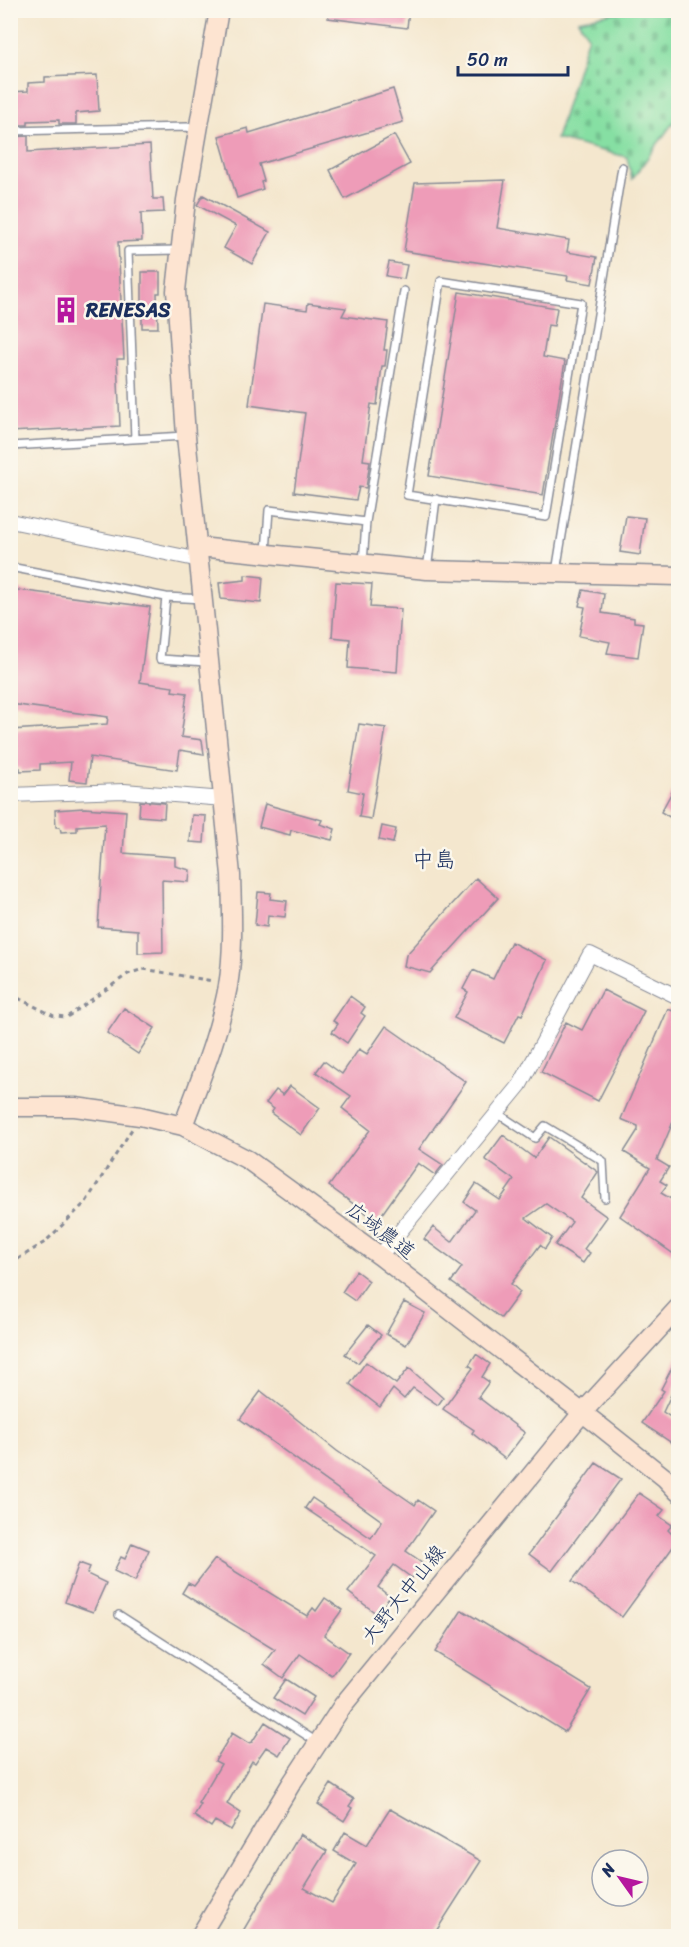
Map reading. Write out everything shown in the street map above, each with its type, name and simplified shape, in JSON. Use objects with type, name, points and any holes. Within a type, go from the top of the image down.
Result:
[{"type":"street","points":[[183,1126],[208,1059],[228,984],[232,929],[231,875],[186,436],[177,332],[176,291],[179,250],[219,10]]},
{"type":"street","points":[[10,521],[199,554],[266,554],[427,570],[678,576]]},
{"type":"street","points":[[10,795],[124,791],[224,799]]},
{"type":"street","points":[[380,1256],[520,1085],[590,954],[678,997]]},
{"type":"street","name":"広域農道","points":[[10,1107],[75,1107],[140,1116],[183,1126],[248,1160],[380,1256],[665,1478],[678,1492]]},
{"type":"street","name":"大野大中山線","points":[[200,1936],[317,1742],[343,1705],[582,1413],[678,1308]]},
{"type":"lane","points":[[10,131],[187,127],[199,130]]},
{"type":"lane","points":[[556,574],[622,167]]},
{"type":"lane","points":[[135,439],[128,251],[179,250]]},
{"type":"lane","points":[[441,281],[581,303],[546,516],[436,499],[407,495],[441,281]]},
{"type":"lane","points":[[363,565],[366,522],[404,291]]},
{"type":"lane","points":[[10,446],[186,436]]},
{"type":"lane","points":[[427,570],[436,499]]},
{"type":"lane","points":[[266,554],[269,510],[366,522]]},
{"type":"lane","points":[[10,567],[166,597],[203,598]]},
{"type":"lane","points":[[166,597],[160,659],[210,662]]},
{"type":"lane","points":[[497,1113],[535,1138],[545,1126],[603,1161],[606,1198]]},
{"type":"lane","points":[[119,1615],[317,1742]]},
{"type":"path","points":[[10,994],[54,1016],[67,1017],[128,974],[143,969],[228,984]]},
{"type":"path","points":[[10,1264],[45,1242],[86,1202],[140,1116]]},
{"type":"green space","points":[[627,10],[678,11],[678,116],[632,179],[627,157],[556,139],[588,36],[578,20]]},
{"type":"building","points":[[329,10],[409,10],[407,28],[328,18]]},
{"type":"building","points":[[97,75],[99,111],[76,113],[76,124],[59,124],[59,120],[28,121],[28,125],[10,125],[10,92],[28,91],[28,83],[45,82],[45,77]]},
{"type":"building","points":[[393,89],[403,122],[259,164],[264,181],[261,182],[263,189],[237,198],[219,136],[248,128],[249,133]]},
{"type":"building","points":[[394,135],[410,164],[345,199],[330,170]]},
{"type":"building","points":[[28,136],[28,152],[150,145],[153,199],[163,199],[164,212],[141,213],[142,241],[118,242],[124,359],[117,359],[120,426],[10,432],[10,137]]},
{"type":"building","points":[[505,180],[497,228],[569,240],[567,252],[597,257],[592,284],[567,280],[568,276],[404,251],[415,183]]},
{"type":"building","points":[[203,195],[270,232],[252,264],[224,248],[236,226],[197,205]]},
{"type":"building","points":[[389,262],[407,265],[404,279],[386,276]]},
{"type":"building","points":[[142,272],[160,272],[160,293],[157,293],[158,328],[142,328]]},
{"type":"building","points":[[459,292],[557,308],[554,326],[548,325],[543,357],[565,361],[543,495],[429,476]]},
{"type":"building","points":[[308,303],[346,308],[342,316],[388,322],[384,350],[387,350],[385,366],[382,366],[377,405],[371,404],[363,460],[370,461],[366,488],[359,487],[356,500],[294,492],[305,413],[249,405],[263,304],[307,310]]},
{"type":"building","points":[[626,516],[645,518],[640,555],[620,552]]},
{"type":"building","points":[[245,575],[263,577],[261,603],[221,599],[219,583],[245,580]]},
{"type":"building","points":[[336,582],[372,584],[370,607],[401,609],[397,672],[348,668],[350,639],[332,637]]},
{"type":"building","points":[[10,589],[150,607],[140,682],[173,687],[172,691],[187,693],[181,737],[202,740],[204,754],[180,750],[177,770],[90,757],[87,782],[69,780],[71,762],[40,764],[40,770],[20,771],[20,768],[10,768],[10,730],[107,724],[108,717],[10,704]]},
{"type":"building","points":[[583,590],[604,594],[602,613],[634,618],[634,622],[643,623],[638,657],[607,653],[610,642],[579,636],[585,607],[579,606]]},
{"type":"building","points":[[359,724],[386,728],[371,819],[359,817],[363,793],[348,790]]},
{"type":"building","points":[[678,781],[678,822],[661,812]]},
{"type":"building","points":[[140,801],[165,803],[164,818],[139,816]]},
{"type":"building","points":[[265,804],[322,820],[320,824],[335,829],[332,840],[291,830],[290,835],[259,827]]},
{"type":"building","points":[[84,808],[126,811],[123,853],[175,857],[175,866],[190,870],[189,882],[162,880],[163,952],[138,953],[138,930],[98,927],[105,824],[77,826],[77,831],[61,832],[60,827],[56,827],[55,810]]},
{"type":"building","points":[[192,815],[206,816],[204,843],[190,842]]},
{"type":"building","points":[[382,826],[396,829],[393,843],[379,840]]},
{"type":"building","points":[[476,878],[498,898],[430,973],[404,966],[406,955]]},
{"type":"building","points":[[258,892],[271,893],[270,899],[287,901],[285,917],[268,915],[267,927],[255,925]]},
{"type":"building","points":[[511,942],[547,960],[522,1015],[519,1014],[504,1043],[454,1018],[468,992],[463,989],[473,970],[493,979]]},
{"type":"building","points":[[603,990],[644,1011],[598,1101],[541,1072],[566,1022],[582,1030]]},
{"type":"building","points":[[350,996],[365,1007],[361,1013],[365,1016],[347,1043],[332,1032],[338,1024],[333,1021]]},
{"type":"building","points":[[124,1008],[155,1028],[138,1054],[107,1033]]},
{"type":"building","points":[[668,1009],[678,1013],[678,1110],[657,1160],[669,1167],[660,1181],[667,1185],[661,1193],[678,1203],[678,1257],[620,1216],[650,1168],[624,1152],[638,1130],[638,1126],[621,1119]]},
{"type":"building","points":[[386,1026],[466,1082],[419,1149],[443,1165],[435,1175],[418,1163],[377,1221],[329,1186],[370,1130],[342,1108],[351,1096],[316,1072],[324,1061],[342,1074],[359,1049],[367,1054]]},
{"type":"building","points":[[290,1086],[320,1108],[301,1135],[271,1113],[274,1109],[266,1103],[276,1090],[283,1095]]},
{"type":"building","points":[[503,1135],[534,1158],[549,1137],[598,1172],[581,1198],[607,1217],[584,1249],[590,1253],[583,1263],[555,1245],[572,1222],[546,1204],[526,1218],[552,1238],[545,1249],[540,1245],[511,1284],[520,1292],[501,1318],[451,1282],[462,1267],[424,1239],[433,1227],[452,1242],[475,1210],[464,1202],[476,1184],[500,1200],[514,1180],[485,1159]]},
{"type":"building","points":[[356,1271],[369,1281],[355,1301],[342,1292]]},
{"type":"building","points":[[404,1302],[425,1313],[406,1345],[386,1334]]},
{"type":"building","points":[[368,1325],[381,1335],[358,1363],[345,1354]]},
{"type":"building","points":[[476,1354],[490,1364],[482,1377],[489,1382],[478,1397],[525,1433],[505,1459],[472,1433],[474,1430],[443,1409],[473,1368],[469,1365]]},
{"type":"building","points":[[678,1356],[678,1380],[663,1412],[678,1422],[678,1447],[642,1423],[664,1391],[661,1389]]},
{"type":"building","points":[[366,1362],[396,1384],[409,1368],[443,1398],[438,1405],[413,1388],[404,1399],[393,1389],[380,1407],[350,1384]]},
{"type":"building","points":[[261,1391],[337,1451],[415,1505],[418,1500],[434,1511],[406,1551],[423,1563],[412,1578],[394,1565],[378,1587],[390,1597],[377,1614],[348,1592],[376,1556],[305,1508],[312,1498],[371,1538],[382,1521],[240,1419]]},
{"type":"building","points":[[596,1463],[621,1479],[552,1571],[529,1554]]},
{"type":"building","points":[[639,1493],[664,1510],[659,1516],[672,1525],[668,1530],[678,1540],[622,1617],[572,1581]]},
{"type":"building","points":[[132,1543],[149,1550],[135,1581],[114,1571],[121,1557],[125,1559]]},
{"type":"building","points":[[215,1559],[307,1616],[313,1608],[316,1611],[325,1598],[342,1610],[324,1635],[349,1653],[332,1676],[300,1654],[283,1678],[264,1664],[275,1650],[182,1593],[188,1583],[194,1586]]},
{"type":"building","points":[[79,1563],[90,1567],[87,1574],[106,1583],[93,1612],[65,1602]]},
{"type":"building","points":[[462,1610],[591,1689],[565,1732],[435,1652]]},
{"type":"building","points":[[286,1679],[314,1697],[302,1716],[273,1698]]},
{"type":"building","points":[[265,1722],[290,1738],[279,1755],[266,1747],[255,1763],[252,1761],[227,1804],[241,1813],[231,1830],[215,1821],[211,1827],[194,1816],[201,1804],[198,1803],[221,1764],[215,1761],[232,1733],[248,1743],[252,1742]]},
{"type":"building","points":[[331,1784],[354,1799],[349,1806],[352,1808],[344,1821],[318,1804]]},
{"type":"building","points":[[390,1809],[481,1861],[433,1936],[240,1936],[300,1834],[327,1851],[304,1888],[332,1903],[356,1864],[334,1851],[345,1832],[367,1845]]},
{"type":"place","name":"RENESAS","points":[[66,310]]},
{"type":"district","name":"中島","points":[[434,859]]}]
